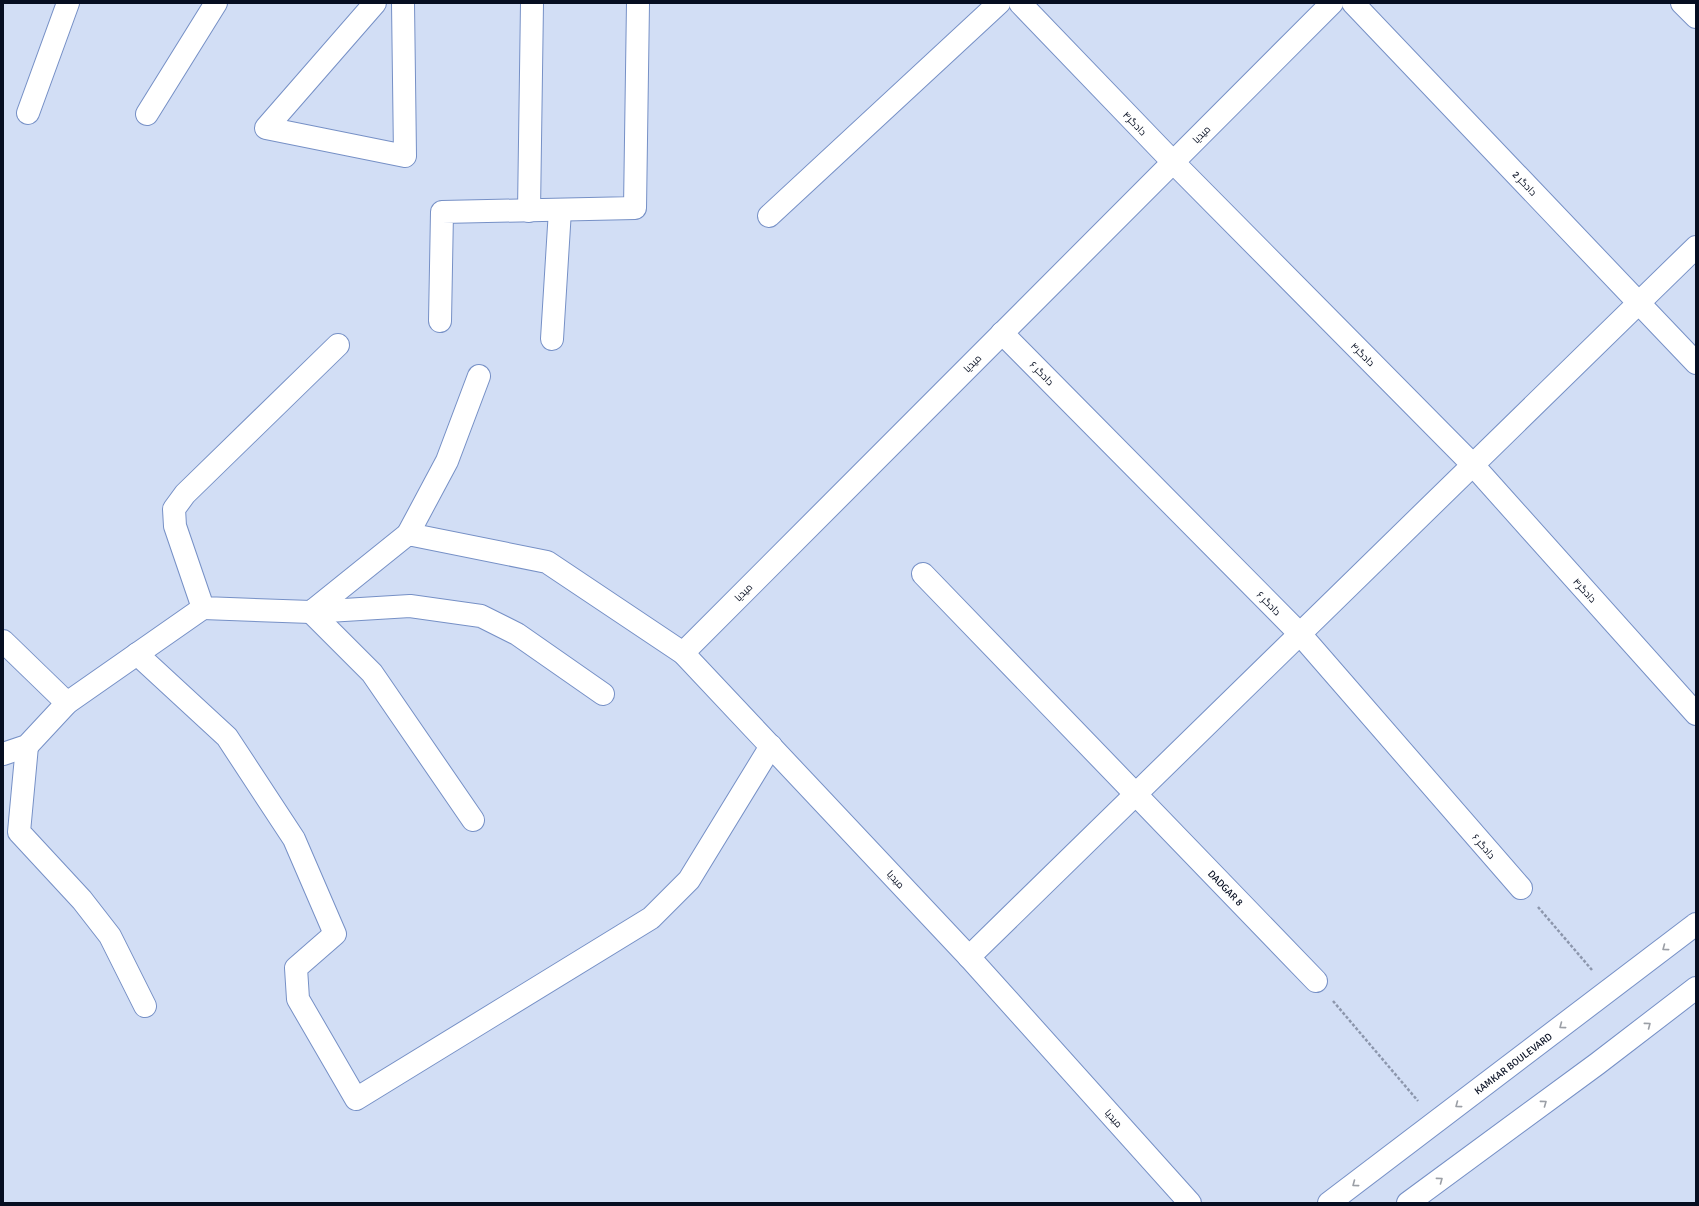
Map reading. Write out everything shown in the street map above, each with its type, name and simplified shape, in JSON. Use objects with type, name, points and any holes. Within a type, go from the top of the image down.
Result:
[{"type":"street","points":[[28,113],[68,3]]},
{"type":"street","points":[[147,114],[216,3]]},
{"type":"street","points":[[375,3],[266,128],[405,156],[403,3]]},
{"type":"street","points":[[529,211],[532,3]]},
{"type":"street","points":[[440,321],[442,212],[635,208],[638,3]]},
{"type":"street","points":[[769,216],[999,3]]},
{"type":"street","name":"دادگر۴","points":[[1020,3],[1173,162],[1473,465],[1696,714]]},
{"type":"street","name":"میدیا","points":[[1190,1203],[970,957],[683,652],[1332,3]]},
{"type":"street","name":"دادگر 2","points":[[1353,3],[1696,364]]},
{"type":"street","points":[[1682,3],[1696,17]]},
{"type":"street","points":[[552,339],[560,210]]},
{"type":"street","points":[[970,957],[1696,246]]},
{"type":"street","name":"دادگر ۶","points":[[1002,333],[1300,634],[1521,888]]},
{"type":"street","points":[[203,608],[175,526],[174,509],[185,494],[338,345]]},
{"type":"street","points":[[311,612],[408,534],[447,460],[478,376]]},
{"type":"street","points":[[408,534],[547,562],[683,652]]},
{"type":"street","name":"DADGAR 8","points":[[923,574],[1316,981]]},
{"type":"street","points":[[3,754],[27,746],[67,703],[203,608],[311,612],[410,606],[481,616],[516,634],[603,694]]},
{"type":"street","points":[[311,612],[372,673],[473,820]]},
{"type":"street","points":[[3,641],[67,703]]},
{"type":"street","points":[[137,654],[226,737],[294,839],[335,934],[296,968],[298,999],[356,1099],[651,918],[689,880],[771,746]]},
{"type":"street","points":[[19,832],[27,746]]},
{"type":"street","points":[[3,815],[82,900],[110,936],[145,1006]]},
{"type":"street","name":"KAMKAR BOULEVARD","points":[[1329,1203],[1696,924]]},
{"type":"street","points":[[1408,1203],[1597,1064],[1696,988]]},
{"type":"path","points":[[1521,888],[1609,990]]},
{"type":"path","points":[[1316,981],[1436,1122]]}]
